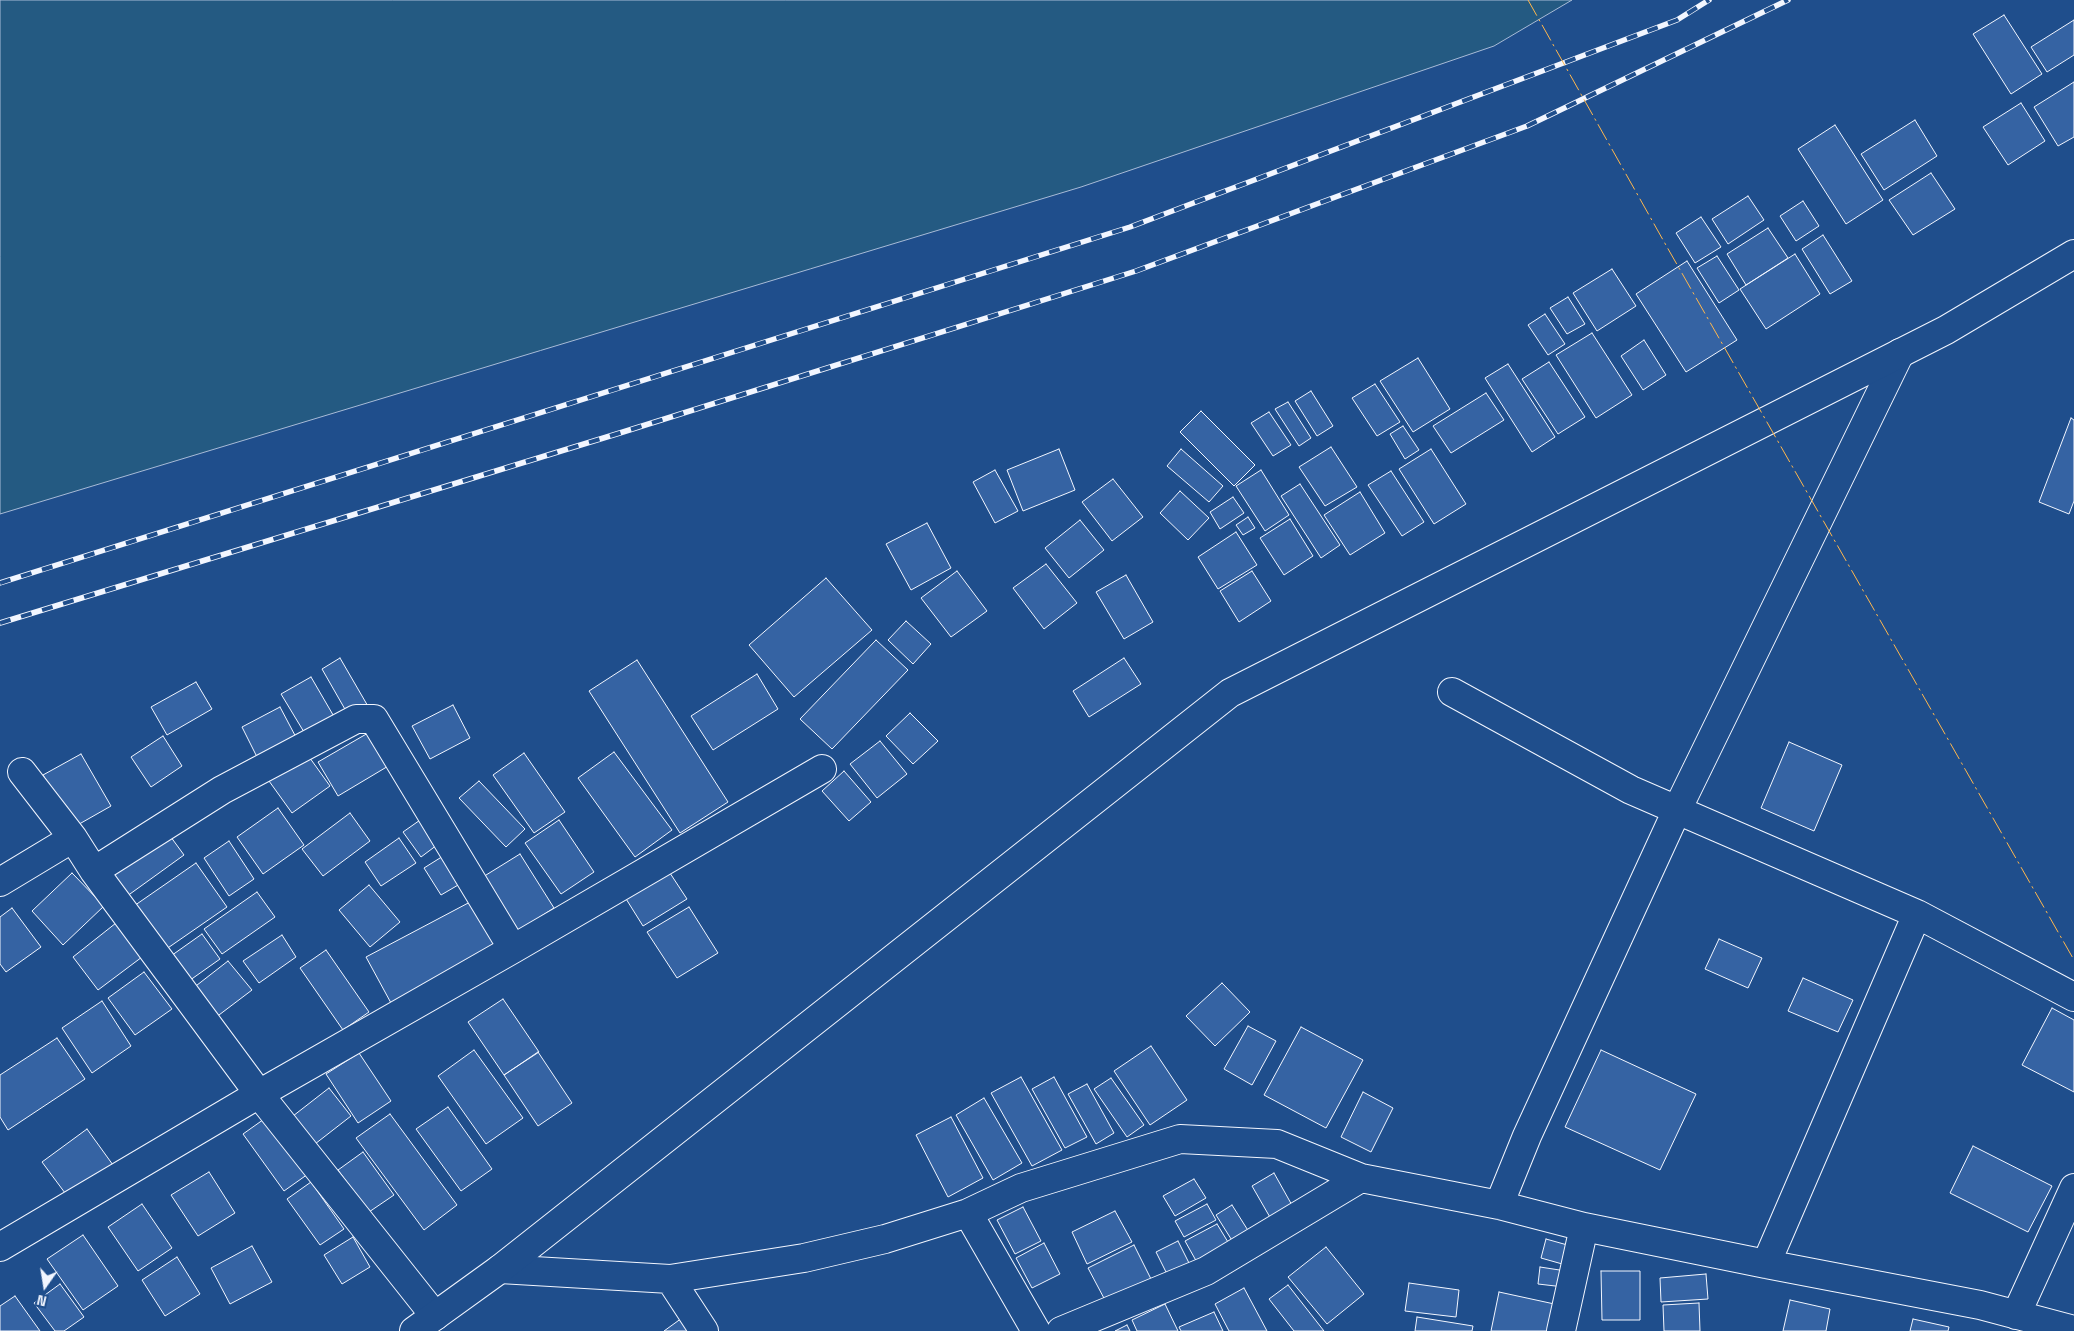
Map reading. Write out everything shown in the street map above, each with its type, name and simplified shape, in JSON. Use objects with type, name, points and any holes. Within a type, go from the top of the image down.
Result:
[{"type":"street","points":[[22,772],[73,838],[94,871],[259,1094],[424,1323],[500,1269],[1230,694],[1946,330],[2074,254]]},
{"type":"street","points":[[1499,1205],[1527,1136],[1677,810],[1900,353]]},
{"type":"street","points":[[1452,692],[1631,790],[1917,914],[2074,997]]},
{"type":"street","points":[[94,871],[222,790],[356,719],[374,719],[513,949]]},
{"type":"street","points":[[0,1247],[259,1094],[822,769]]},
{"type":"street","points":[[0,882],[73,838]]},
{"type":"street","points":[[1766,1264],[1917,914]]},
{"type":"street","points":[[500,1269],[670,1279],[804,1258],[885,1239],[968,1213],[1021,1188],[1180,1139],[1277,1144],[1361,1178],[1499,1205],[1584,1227],[1980,1305],[2074,1330]]},
{"type":"street","points":[[1061,1331],[1206,1271],[1361,1178]]},
{"type":"street","points":[[2016,1315],[2074,1188]]},
{"type":"street","points":[[968,1213],[1036,1331]]},
{"type":"street","points":[[1561,1331],[1584,1227]]},
{"type":"street","points":[[670,1279],[704,1331]]},
{"type":"shaded area","points":[[0,0],[1572,0],[1494,46],[1081,187],[0,514]]},
{"type":"building","points":[[2004,15],[2042,74],[2011,94],[1973,34]]},
{"type":"building","points":[[2074,20],[2074,55],[2047,72],[2031,47]]},
{"type":"building","points":[[2074,82],[2074,137],[2058,146],[2034,107]]},
{"type":"building","points":[[2021,103],[2045,141],[2008,165],[1983,127]]},
{"type":"building","points":[[1915,120],[1937,156],[1884,190],[1861,154]]},
{"type":"building","points":[[1835,125],[1883,200],[1846,224],[1798,149]]},
{"type":"building","points":[[1931,173],[1955,209],[1913,235],[1889,200]]},
{"type":"building","points":[[1748,196],[1764,220],[1728,244],[1712,219]]},
{"type":"building","points":[[1803,201],[1819,226],[1796,241],[1780,216]]},
{"type":"building","points":[[1701,217],[1721,247],[1695,263],[1676,233]]},
{"type":"building","points":[[1768,228],[1788,258],[1746,285],[1727,254]]},
{"type":"building","points":[[1823,235],[1852,281],[1830,294],[1802,249]]},
{"type":"building","points":[[1795,254],[1820,294],[1766,329],[1740,289]]},
{"type":"building","points":[[1717,256],[1739,290],[1719,303],[1697,268]]},
{"type":"building","points":[[1687,261],[1737,340],[1686,372],[1636,294]]},
{"type":"building","points":[[1612,269],[1636,306],[1597,331],[1573,293]]},
{"type":"building","points":[[1568,297],[1585,324],[1567,334],[1550,308]]},
{"type":"building","points":[[1545,314],[1565,344],[1548,355],[1528,325]]},
{"type":"building","points":[[1592,333],[1632,395],[1596,418],[1556,355]]},
{"type":"building","points":[[1644,340],[1666,375],[1643,390],[1621,356]]},
{"type":"building","points":[[1418,358],[1450,409],[1413,432],[1380,381]]},
{"type":"building","points":[[1549,362],[1585,417],[1558,434],[1522,379]]},
{"type":"building","points":[[1508,364],[1555,437],[1532,452],[1485,378]]},
{"type":"building","points":[[1375,384],[1400,422],[1377,436],[1352,398]]},
{"type":"building","points":[[1311,391],[1333,426],[1317,436],[1295,401]]},
{"type":"building","points":[[1486,393],[1504,420],[1451,453],[1433,426]]},
{"type":"building","points":[[1288,402],[1311,438],[1299,446],[1275,409]]},
{"type":"building","points":[[1201,411],[1255,465],[1234,486],[1180,432]]},
{"type":"building","points":[[1269,412],[1291,445],[1273,456],[1251,423]]},
{"type":"building","points":[[2071,418],[2074,420],[2074,501],[2069,514],[2039,502]]},
{"type":"building","points":[[1403,426],[1419,450],[1405,459],[1390,434]]},
{"type":"building","points":[[1331,447],[1357,487],[1325,506],[1299,467]]},
{"type":"building","points":[[1059,449],[1075,490],[1023,511],[1007,470]]},
{"type":"building","points":[[1181,449],[1223,486],[1209,502],[1167,466]]},
{"type":"building","points":[[1431,449],[1466,504],[1434,524],[1399,469]]},
{"type":"building","points":[[995,470],[1018,511],[995,523],[973,482]]},
{"type":"building","points":[[1261,470],[1289,515],[1265,531],[1236,486]]},
{"type":"building","points":[[1391,471],[1424,522],[1402,536],[1368,485]]},
{"type":"building","points":[[1113,479],[1143,517],[1112,541],[1082,502]]},
{"type":"building","points":[[1300,484],[1340,545],[1321,558],[1281,496]]},
{"type":"building","points":[[1180,491],[1209,518],[1188,540],[1160,513]]},
{"type":"building","points":[[1360,492],[1385,533],[1350,555],[1324,515]]},
{"type":"building","points":[[1233,497],[1244,513],[1220,529],[1210,512]]},
{"type":"building","points":[[1248,517],[1255,528],[1243,535],[1236,525]]},
{"type":"building","points":[[1290,519],[1313,556],[1284,575],[1260,538]]},
{"type":"building","points":[[1080,520],[1104,550],[1069,578],[1045,548]]},
{"type":"building","points":[[927,523],[951,568],[911,590],[886,544]]},
{"type":"building","points":[[1236,532],[1257,565],[1218,589],[1198,557]]},
{"type":"building","points":[[1046,564],[1077,603],[1044,629],[1013,588]]},
{"type":"building","points":[[957,571],[987,611],[951,637],[921,598]]},
{"type":"building","points":[[1252,571],[1271,601],[1239,622],[1220,591]]},
{"type":"building","points":[[1126,575],[1153,622],[1124,639],[1096,592]]},
{"type":"building","points":[[826,578],[872,630],[794,697],[749,645]]},
{"type":"building","points":[[906,621],[931,644],[913,664],[888,640]]},
{"type":"building","points":[[876,640],[908,670],[832,749],[800,719]]},
{"type":"building","points":[[340,658],[369,708],[350,718],[322,669]]},
{"type":"building","points":[[1124,658],[1141,684],[1089,717],[1073,691]]},
{"type":"building","points":[[637,660],[728,802],[680,833],[589,691]]},
{"type":"building","points":[[757,674],[778,709],[713,750],[691,716]]},
{"type":"building","points":[[311,677],[336,720],[307,737],[281,694]]},
{"type":"building","points":[[196,682],[212,709],[167,735],[151,707]]},
{"type":"building","points":[[453,705],[470,738],[430,759],[412,726]]},
{"type":"building","points":[[280,707],[298,741],[259,761],[242,727]]},
{"type":"building","points":[[910,713],[938,741],[913,764],[886,736]]},
{"type":"building","points":[[375,729],[395,762],[338,796],[318,762]]},
{"type":"building","points":[[163,736],[182,766],[151,787],[131,757]]},
{"type":"building","points":[[880,741],[907,774],[877,798],[850,764]]},
{"type":"building","points":[[1789,742],[1842,765],[1814,831],[1761,808]]},
{"type":"building","points":[[614,752],[672,830],[635,857],[578,778]]},
{"type":"building","points":[[524,753],[565,812],[534,833],[493,775]]},
{"type":"building","points":[[81,754],[111,806],[74,827],[43,775]]},
{"type":"building","points":[[307,754],[330,786],[292,813],[269,781]]},
{"type":"building","points":[[844,771],[871,802],[849,821],[822,791]]},
{"type":"building","points":[[479,781],[525,829],[506,847],[459,798]]},
{"type":"building","points":[[278,808],[304,845],[263,874],[237,837]]},
{"type":"building","points":[[350,813],[370,841],[323,876],[302,849]]},
{"type":"building","points":[[423,818],[441,842],[421,857],[403,832]]},
{"type":"building","points":[[559,820],[594,872],[561,894],[525,843]]},
{"type":"building","points":[[165,829],[184,855],[123,899],[104,873]]},
{"type":"building","points":[[399,838],[416,863],[381,886],[365,862]]},
{"type":"building","points":[[229,841],[254,879],[229,896],[204,858]]},
{"type":"building","points":[[448,853],[465,881],[441,895],[424,868]]},
{"type":"building","points":[[520,854],[554,908],[513,934],[478,880]]},
{"type":"building","points":[[196,863],[227,907],[162,952],[131,908]]},
{"type":"building","points":[[666,867],[687,899],[643,926],[623,894]]},
{"type":"building","points":[[72,873],[104,906],[63,945],[32,911]]},
{"type":"building","points":[[369,885],[400,922],[370,947],[339,910]]},
{"type":"building","points":[[257,892],[275,917],[222,954],[204,929]]},
{"type":"building","points":[[472,901],[497,946],[391,1003],[366,957]]},
{"type":"building","points":[[689,907],[718,953],[677,978],[647,932]]},
{"type":"building","points":[[12,908],[41,947],[6,972],[0,964],[0,917]]},
{"type":"building","points":[[116,923],[142,957],[98,990],[73,957]]},
{"type":"building","points":[[202,934],[220,959],[186,983],[168,958]]},
{"type":"building","points":[[282,935],[296,957],[259,983],[243,961]]},
{"type":"building","points":[[1719,939],[1762,958],[1748,988],[1705,969]]},
{"type":"building","points":[[326,950],[369,1012],[343,1030],[300,968]]},
{"type":"building","points":[[228,961],[252,990],[215,1018],[192,989]]},
{"type":"building","points":[[144,972],[172,1009],[135,1035],[108,998]]},
{"type":"building","points":[[1803,978],[1853,1000],[1838,1032],[1788,1011]]},
{"type":"building","points":[[1222,983],[1250,1012],[1215,1046],[1186,1016]]},
{"type":"building","points":[[503,999],[539,1052],[504,1075],[468,1022]]},
{"type":"building","points":[[102,1001],[131,1046],[92,1073],[62,1028]]},
{"type":"building","points":[[2052,1008],[2074,1020],[2074,1092],[2022,1065]]},
{"type":"building","points":[[1248,1026],[1276,1041],[1252,1085],[1224,1069]]},
{"type":"building","points":[[1301,1027],[1363,1060],[1326,1128],[1264,1095]]},
{"type":"building","points":[[57,1038],[85,1079],[8,1130],[0,1117],[0,1075]]},
{"type":"building","points":[[1151,1046],[1187,1100],[1150,1125],[1114,1071]]},
{"type":"building","points":[[474,1050],[523,1118],[486,1144],[438,1076]]},
{"type":"building","points":[[1601,1050],[1696,1094],[1660,1170],[1565,1127]]},
{"type":"building","points":[[538,1052],[572,1103],[538,1126],[504,1075]]},
{"type":"building","points":[[359,1053],[391,1101],[358,1123],[326,1074]]},
{"type":"building","points":[[1021,1077],[1062,1150],[1032,1166],[991,1093]]},
{"type":"building","points":[[1054,1077],[1087,1137],[1065,1148],[1032,1089]]},
{"type":"building","points":[[1111,1078],[1144,1125],[1127,1137],[1094,1089]]},
{"type":"building","points":[[1087,1084],[1114,1133],[1096,1144],[1068,1094]]},
{"type":"building","points":[[329,1088],[351,1116],[315,1144],[293,1116]]},
{"type":"building","points":[[1363,1092],[1393,1108],[1371,1152],[1341,1137]]},
{"type":"building","points":[[984,1098],[1022,1163],[993,1180],[956,1115]]},
{"type":"building","points":[[448,1107],[492,1169],[461,1191],[416,1129]]},
{"type":"building","points":[[390,1114],[457,1205],[424,1230],[356,1138]]},
{"type":"building","points":[[267,1117],[308,1174],[284,1191],[243,1134]]},
{"type":"building","points":[[951,1117],[983,1178],[948,1197],[916,1135]]},
{"type":"building","points":[[87,1129],[113,1165],[68,1197],[42,1162]]},
{"type":"building","points":[[1973,1146],[2052,1186],[2028,1232],[1950,1193]]},
{"type":"building","points":[[363,1152],[394,1195],[369,1212],[338,1170]]},
{"type":"building","points":[[209,1172],[235,1213],[198,1236],[171,1195]]},
{"type":"building","points":[[1274,1173],[1293,1207],[1271,1219],[1252,1186]]},
{"type":"building","points":[[1194,1179],[1206,1198],[1175,1216],[1163,1196]]},
{"type":"building","points":[[311,1182],[344,1229],[320,1245],[287,1199]]},
{"type":"building","points":[[142,1204],[172,1248],[138,1271],[108,1227]]},
{"type":"building","points":[[1207,1204],[1216,1220],[1184,1237],[1175,1221]]},
{"type":"building","points":[[1232,1205],[1249,1232],[1233,1242],[1216,1215]]},
{"type":"building","points":[[1023,1207],[1041,1241],[1015,1254],[997,1220]]},
{"type":"building","points":[[1115,1211],[1132,1242],[1087,1264],[1072,1232]]},
{"type":"building","points":[[1217,1224],[1231,1247],[1199,1266],[1185,1241]]},
{"type":"building","points":[[83,1235],[118,1286],[83,1310],[47,1259]]},
{"type":"building","points":[[353,1237],[370,1267],[342,1284],[324,1255]]},
{"type":"building","points":[[1546,1239],[1578,1248],[1573,1267],[1541,1258]]},
{"type":"building","points":[[1178,1241],[1190,1265],[1168,1276],[1156,1252]]},
{"type":"building","points":[[1044,1243],[1060,1274],[1032,1288],[1016,1258]]},
{"type":"building","points":[[1134,1245],[1151,1279],[1106,1302],[1088,1268]]},
{"type":"building","points":[[252,1246],[272,1282],[230,1304],[211,1268]]},
{"type":"building","points":[[1326,1247],[1364,1294],[1327,1324],[1288,1277]]},
{"type":"building","points":[[177,1257],[200,1294],[165,1316],[142,1280]]},
{"type":"building","points":[[1540,1267],[1566,1271],[1564,1287],[1538,1284]]},
{"type":"building","points":[[1601,1271],[1640,1271],[1640,1320],[1602,1320]]},
{"type":"building","points":[[1706,1274],[1708,1299],[1661,1302],[1660,1278]]},
{"type":"building","points":[[1409,1283],[1459,1290],[1456,1317],[1405,1311]]},
{"type":"building","points":[[60,1284],[84,1317],[64,1331],[55,1331],[34,1303]]},
{"type":"building","points":[[1288,1285],[1324,1331],[1294,1331],[1269,1299]]},
{"type":"building","points":[[1244,1288],[1267,1331],[1229,1331],[1215,1304]]},
{"type":"building","points":[[1499,1292],[1559,1305],[1553,1331],[1491,1331]]},
{"type":"building","points":[[15,1296],[40,1331],[0,1331],[0,1306]]},
{"type":"building","points":[[1790,1300],[1830,1309],[1826,1331],[1783,1331]]},
{"type":"building","points":[[1699,1303],[1700,1331],[1664,1331],[1663,1305]]},
{"type":"building","points":[[1165,1304],[1178,1331],[1137,1331],[1132,1320]]},
{"type":"building","points":[[1214,1312],[1223,1331],[1181,1331],[1179,1327]]},
{"type":"building","points":[[1417,1317],[1473,1326],[1472,1331],[1415,1331]]},
{"type":"building","points":[[682,1318],[692,1331],[664,1331]]},
{"type":"building","points":[[1913,1319],[1949,1327],[1948,1331],[1910,1331]]},
{"type":"building","points":[[1127,1325],[1130,1331],[1115,1331]]},
{"type":"railway","points":[[0,583],[1130,227],[1677,20],[1709,0]]},
{"type":"railway","points":[[0,623],[623,432],[1136,271],[1527,126],[1788,0]]},
{"type":"power","points":[[1528,0],[2074,960]]}]
